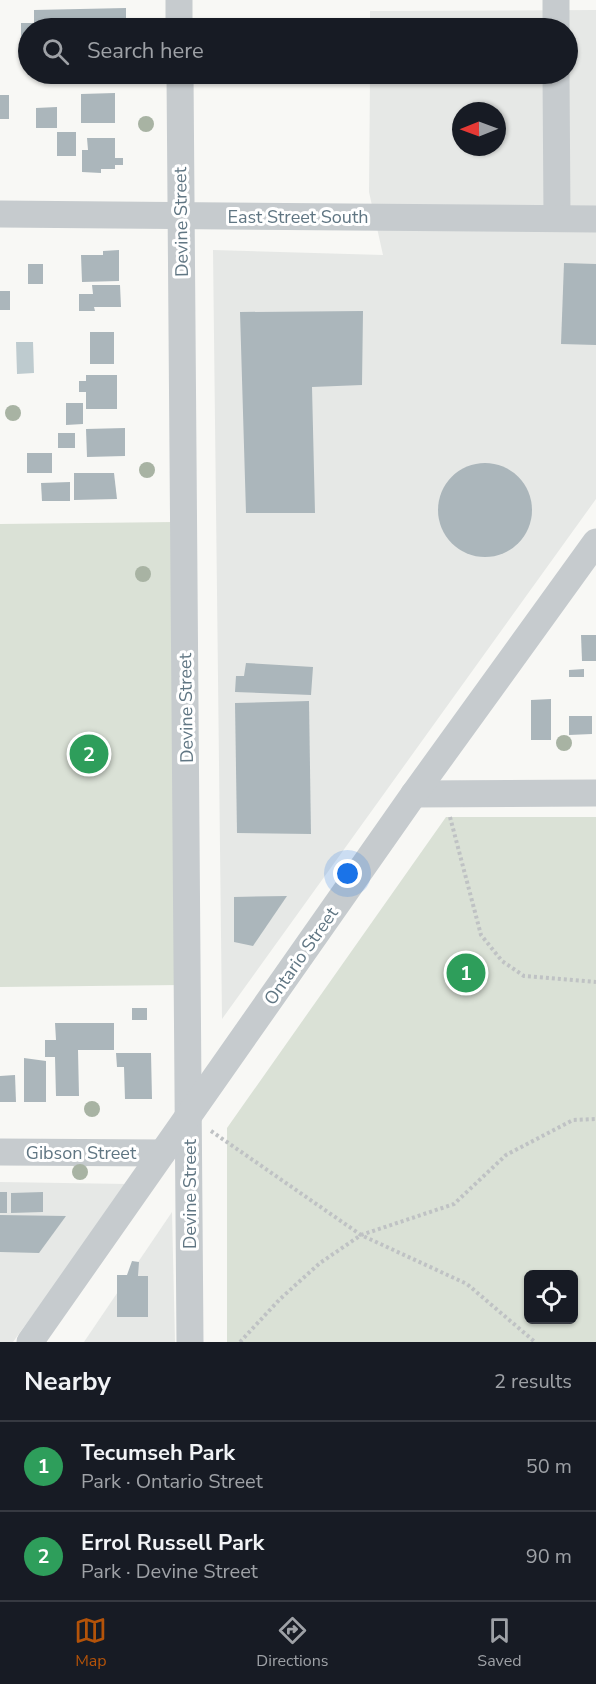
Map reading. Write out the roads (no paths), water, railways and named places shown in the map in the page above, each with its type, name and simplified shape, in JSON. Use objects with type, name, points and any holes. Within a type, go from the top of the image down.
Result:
[{"type":"street","points":[[179,0],[179,18]]},
{"type":"street","points":[[556,0],[556,18]]},
{"type":"street","name":"Devine Street","points":[[180,84],[190,1342]]},
{"type":"street","points":[[556,84],[557,218]]},
{"type":"street","name":"East Street South","points":[[0,214],[596,219]]},
{"type":"street","name":"Ontario Street","points":[[30,1342],[414,794],[596,542]]},
{"type":"street","points":[[414,794],[596,793]]},
{"type":"street","name":"Gibson Street","points":[[0,1152],[162,1153]]},
{"type":"place","name":"Errol Russell Park","points":[[89,754]]},
{"type":"place","name":"Tecumseh Park","points":[[466,973]]}]
